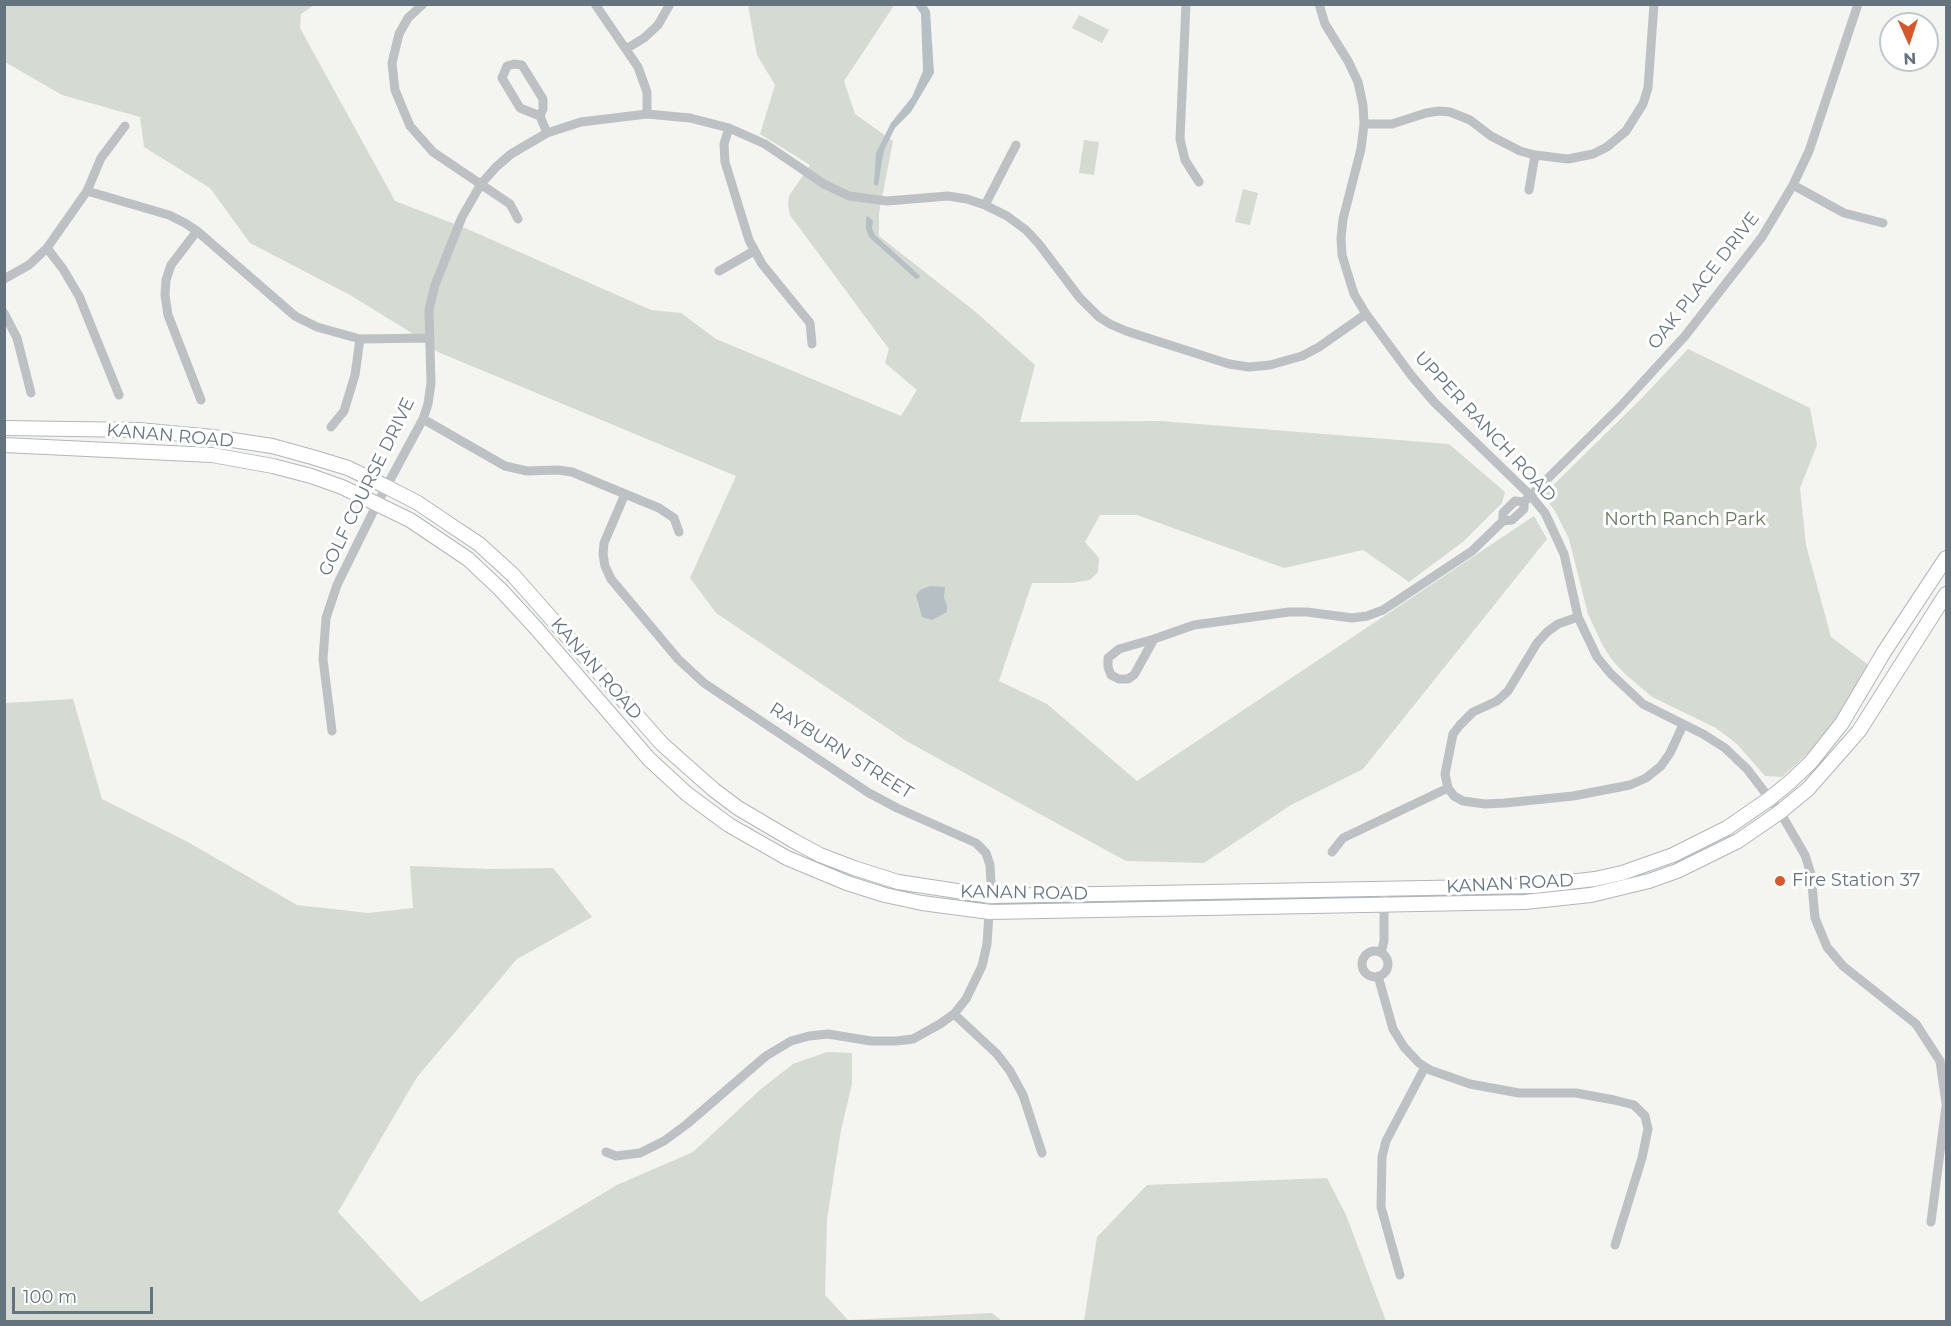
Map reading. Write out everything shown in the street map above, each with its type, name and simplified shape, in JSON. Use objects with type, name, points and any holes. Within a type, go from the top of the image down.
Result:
[{"type":"main road","name":"KANAN ROAD","points":[[4,428],[139,430],[223,438],[272,446],[348,468],[418,503],[478,544],[513,575],[662,744],[738,808],[803,846],[854,868],[898,882],[990,896],[1534,886],[1622,873],[1673,855],[1727,828],[1769,800],[1811,762],[1842,723],[1884,652],[1947,558]]},
{"type":"main road","name":"KANAN ROAD","points":[[4,445],[212,455],[273,466],[311,476],[377,504],[410,520],[468,559],[500,589],[649,759],[687,794],[729,825],[786,858],[847,883],[885,895],[922,903],[990,912],[1535,902],[1563,900],[1649,881],[1738,841],[1808,789],[1859,731],[1947,594]]},
{"type":"street","points":[[423,4],[408,18],[399,34],[392,63],[395,90],[410,126],[433,152],[510,204],[518,219]]},
{"type":"street","points":[[595,4],[638,67],[647,92],[647,114]]},
{"type":"street","points":[[626,49],[644,38],[658,25],[670,4]]},
{"type":"street","points":[[1186,4],[1180,139],[1185,160],[1199,182]]},
{"type":"street","name":"UPPER RANCH ROAD","points":[[1319,4],[1325,24],[1358,82],[1363,105],[1364,124],[1361,149],[1343,219],[1341,238],[1347,278],[1354,294],[1411,375],[1434,402],[1528,499],[1545,513],[1564,554],[1578,617],[1597,657],[1624,688],[1643,704],[1725,748],[1747,769],[1780,812],[1806,855],[1811,874],[1815,918],[1827,947],[1843,966],[1916,1024],[1940,1061],[1947,1105],[1931,1222]]},
{"type":"street","points":[[1364,124],[1392,124],[1426,113],[1450,112],[1470,120],[1506,145],[1535,155],[1568,159],[1582,157],[1607,147],[1626,131],[1643,104],[1647,88],[1654,4]]},
{"type":"street","name":"OAK PLACE DRIVE","points":[[1154,639],[1134,675],[1128,679],[1119,679],[1112,675],[1108,667],[1108,658],[1119,649],[1194,625],[1289,612],[1352,618],[1367,616],[1383,610],[1472,550],[1503,520],[1512,520],[1524,509],[1528,499],[1620,407],[1698,321],[1762,237],[1793,185],[1821,118],[1858,4]]},
{"type":"street","points":[[540,116],[520,108],[502,78],[503,70],[507,66],[522,65],[543,99],[540,116],[547,133]]},
{"type":"street","name":"GOLF COURSE DRIVE","points":[[332,731],[323,658],[326,618],[337,585],[423,419],[428,404],[431,383],[429,310],[435,285],[462,217],[481,184],[511,154],[547,133],[581,122],[647,114],[690,118],[729,128],[765,144],[824,184],[849,195],[887,201],[948,196],[985,205],[1007,216],[1026,230],[1079,297],[1105,320],[1126,331],[1214,360],[1249,366],[1290,361],[1318,347],[1366,314]]},
{"type":"street","points":[[4,279],[29,265],[47,248],[87,190],[101,158],[125,126]]},
{"type":"street","points":[[729,128],[724,144],[725,162],[754,251],[810,323],[812,344]]},
{"type":"street","points":[[985,205],[1016,145]]},
{"type":"street","points":[[1529,190],[1535,155]]},
{"type":"street","points":[[1793,185],[1844,213],[1883,223]]},
{"type":"street","points":[[87,190],[169,215],[198,231],[295,316],[317,327],[360,339],[429,338]]},
{"type":"street","points":[[198,231],[171,266],[166,280],[165,295],[168,315],[201,400]]},
{"type":"street","points":[[47,248],[79,296],[119,395]]},
{"type":"street","points":[[719,271],[754,251]]},
{"type":"street","points":[[4,313],[17,338],[31,393]]},
{"type":"street","points":[[331,426],[344,411],[355,375],[360,339]]},
{"type":"street","points":[[423,419],[505,466],[527,471],[572,472],[659,508],[674,518],[679,532]]},
{"type":"street","name":"RAYBURN STREET","points":[[606,1152],[616,1156],[640,1153],[664,1141],[766,1056],[790,1041],[828,1034],[885,1041],[913,1038],[926,1033],[954,1014],[976,981],[987,944],[990,912],[990,865],[986,853],[976,843],[869,793],[704,682],[678,659],[612,579],[604,566],[604,543],[625,494]]},
{"type":"street","points":[[1578,617],[1558,624],[1547,632],[1537,643],[1508,691],[1497,701],[1473,712],[1453,735],[1444,774],[1448,788],[1454,796],[1463,801],[1505,803],[1573,796],[1630,785],[1646,778],[1661,766],[1683,725]]},
{"type":"street","points":[[1332,852],[1343,838],[1448,788]]},
{"type":"street","points":[[1381,952],[1384,941],[1384,889]]},
{"type":"street","points":[[1381,952],[1386,958],[1388,967],[1383,974],[1378,976],[1367,974],[1362,963],[1368,953],[1381,952]]},
{"type":"street","points":[[1378,976],[1393,1029],[1404,1047],[1425,1067],[1446,1077],[1480,1086],[1519,1093],[1576,1093],[1635,1105],[1645,1116],[1648,1129],[1642,1158],[1615,1245]]},
{"type":"street","points":[[954,1014],[997,1054],[1010,1071],[1023,1095],[1042,1153]]},
{"type":"street","points":[[1400,1275],[1381,1207],[1382,1157],[1386,1142],[1425,1067]]},
{"type":"green space","points":[[5,5],[314,5],[301,14],[300,28],[395,201],[465,228],[651,310],[681,313],[716,339],[901,416],[917,390],[885,363],[889,349],[790,215],[789,196],[810,165],[760,134],[775,85],[757,55],[748,5],[892,5],[893,7],[844,81],[855,114],[893,141],[879,213],[879,236],[977,313],[1035,365],[1020,422],[1161,421],[1449,444],[1505,492],[1502,503],[1464,541],[1409,582],[1363,550],[1284,568],[1137,515],[1100,515],[1085,542],[1099,558],[1098,572],[1090,580],[1071,583],[1032,583],[999,681],[1047,704],[1137,781],[1534,516],[1547,539],[1363,769],[1291,805],[1204,863],[1126,861],[908,742],[716,613],[690,578],[736,476],[438,352],[350,295],[250,243],[210,188],[144,147],[140,117],[62,95],[5,62]]},
{"type":"green space","points":[[1079,15],[1109,30],[1102,43],[1072,28]]},
{"type":"green space","points":[[1084,140],[1099,142],[1094,175],[1079,173]]},
{"type":"green space","points":[[1243,189],[1258,193],[1250,225],[1235,222]]},
{"type":"green space","name":"North Ranch Park","points":[[1688,349],[1810,408],[1817,445],[1800,488],[1806,545],[1831,637],[1870,666],[1842,713],[1808,753],[1782,777],[1765,776],[1737,744],[1716,728],[1652,697],[1613,661],[1588,614],[1569,539],[1555,511],[1543,495],[1642,398]]},
{"type":"green space","points":[[73,699],[102,799],[186,841],[297,905],[368,913],[413,908],[410,866],[490,869],[553,868],[592,917],[517,959],[417,1077],[338,1212],[421,1302],[617,1185],[693,1152],[761,1089],[793,1064],[827,1052],[852,1053],[852,1084],[841,1130],[827,1219],[825,1295],[848,1320],[992,1313],[1002,1321],[5,1321],[5,703]]},
{"type":"green space","points":[[1327,1178],[1346,1215],[1386,1321],[1084,1321],[1097,1237],[1147,1185]]},
{"type":"shaded area","points":[[915,5],[926,5],[930,11],[934,73],[911,112],[895,128],[884,150],[876,186],[874,184],[876,153],[891,123],[912,97],[923,71],[921,14]]},
{"type":"shaded area","points":[[868,216],[873,221],[872,228],[875,235],[920,276],[919,278],[916,279],[869,237],[866,229]]},
{"type":"shaded area","points":[[930,586],[945,587],[944,597],[947,606],[947,612],[932,620],[922,617],[916,595],[920,590]]},
{"type":"place","name":"Fire Station 37","points":[[1780,881]]}]
